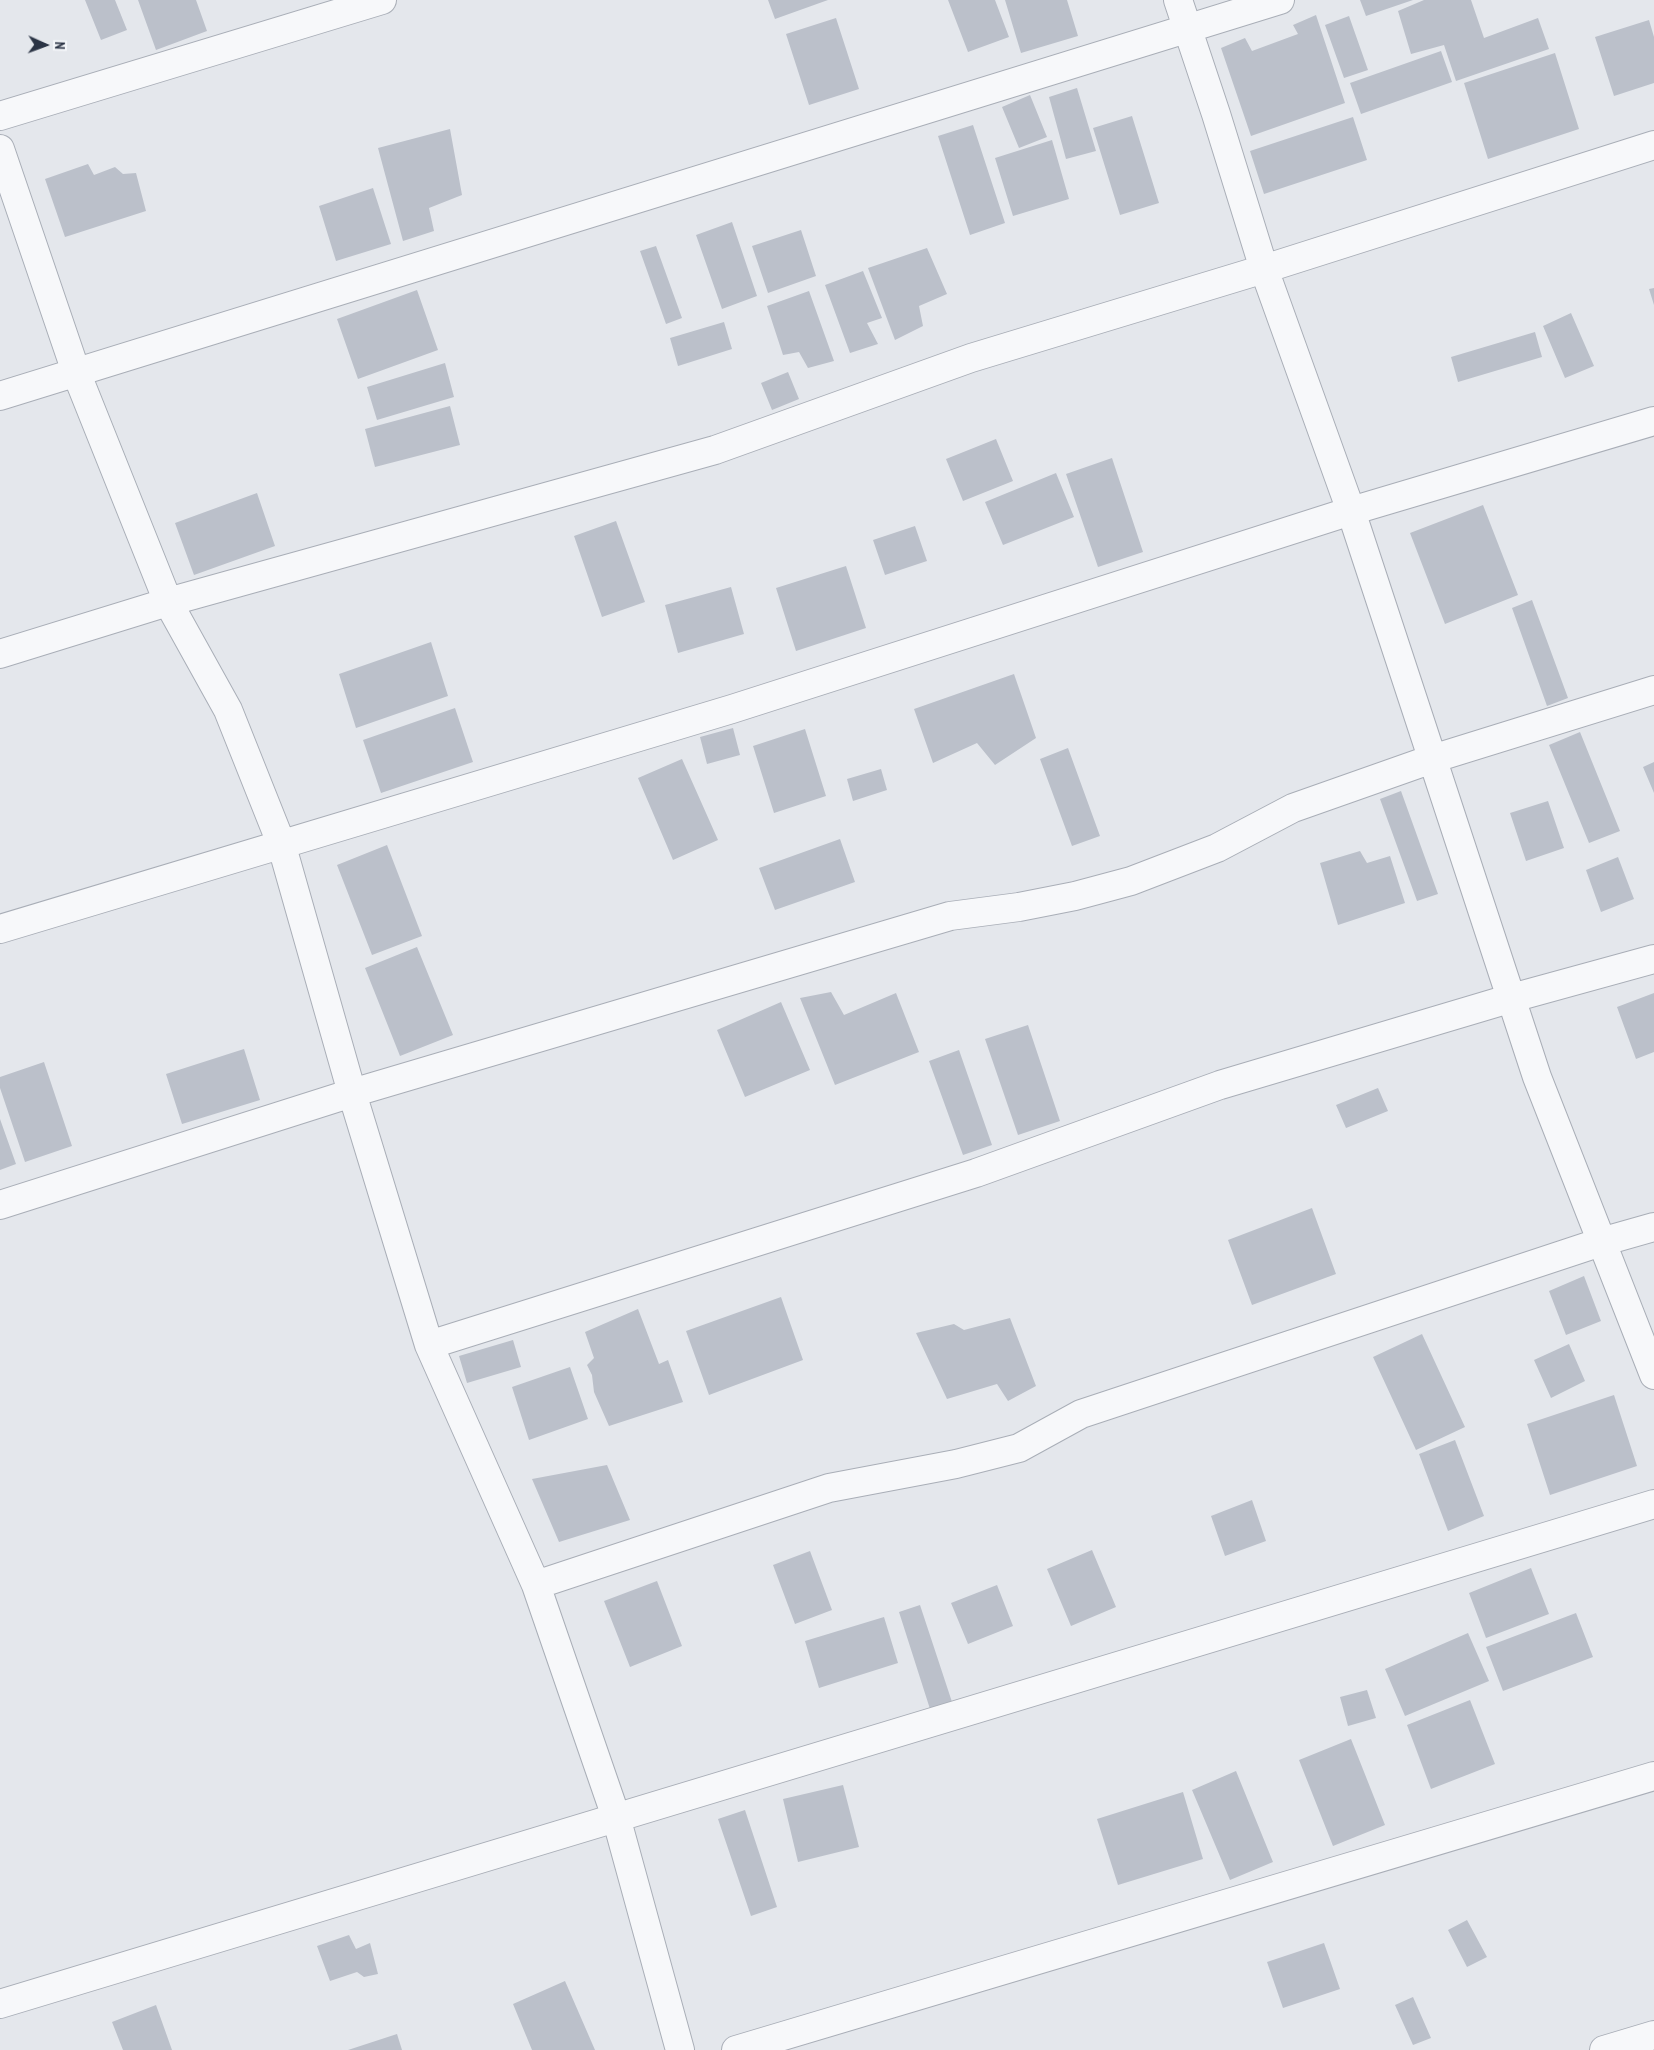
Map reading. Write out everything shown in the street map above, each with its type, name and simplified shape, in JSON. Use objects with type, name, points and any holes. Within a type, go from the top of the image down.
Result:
[{"type":"street","points":[[0,116],[382,0]]},
{"type":"street","points":[[1178,0],[1264,269],[1351,510],[1537,1077],[1654,1375]]},
{"type":"street","points":[[0,396],[1280,0]]},
{"type":"street","points":[[0,654],[168,602],[715,450],[970,358],[1264,269],[1654,144]]},
{"type":"street","points":[[0,149],[76,372],[168,602],[228,710],[282,843],[352,1093],[429,1345],[536,1585],[616,1817],[680,2050]]},
{"type":"street","points":[[0,929],[732,709],[1351,510],[1654,421]]},
{"type":"street","points":[[0,1205],[352,1093],[950,916],[1056,900],[1131,880],[1217,848],[1293,808],[1432,758],[1654,690]]},
{"type":"street","points":[[429,1345],[976,1173],[1220,1085],[1654,958]]},
{"type":"street","points":[[536,1585],[829,1488],[956,1464],[1019,1448],[1080,1414],[1601,1242],[1654,1227]]},
{"type":"street","points":[[0,2004],[1654,1504]]},
{"type":"street","points":[[736,2050],[1654,1776]]},
{"type":"street","points":[[1604,2050],[1654,2035]]},
{"type":"building","points":[[85,0],[115,0],[127,30],[101,40]]},
{"type":"building","points":[[138,0],[196,0],[207,31],[156,50]]},
{"type":"building","points":[[768,0],[828,0],[775,19]]},
{"type":"building","points":[[948,0],[995,0],[1009,37],[968,52]]},
{"type":"building","points":[[1005,0],[1067,0],[1078,36],[1021,53]]},
{"type":"building","points":[[1360,0],[1413,0],[1366,16]]},
{"type":"building","points":[[1424,0],[1471,0],[1484,38],[1538,18],[1549,49],[1456,81],[1444,45],[1411,54],[1398,11]]},
{"type":"building","points":[[1316,15],[1345,103],[1251,136],[1221,48],[1245,38],[1252,51],[1298,34],[1293,25]]},
{"type":"building","points":[[1349,16],[1368,70],[1344,78],[1325,25]]},
{"type":"building","points":[[836,18],[859,89],[809,105],[786,34]]},
{"type":"building","points":[[1649,20],[1654,37],[1654,83],[1614,96],[1595,37]]},
{"type":"building","points":[[1441,51],[1452,82],[1361,114],[1350,83]]},
{"type":"building","points":[[1555,53],[1579,129],[1488,159],[1464,83]]},
{"type":"building","points":[[1077,88],[1096,151],[1066,159],[1049,97]]},
{"type":"building","points":[[1030,95],[1047,137],[1019,148],[1002,107]]},
{"type":"building","points":[[1132,116],[1159,203],[1120,215],[1093,128]]},
{"type":"building","points":[[1353,117],[1367,160],[1264,194],[1250,151]]},
{"type":"building","points":[[973,125],[1005,223],[970,235],[938,136]]},
{"type":"building","points":[[450,129],[462,195],[429,208],[434,231],[403,241],[378,148]]},
{"type":"building","points":[[1052,140],[1069,199],[1013,216],[995,158]]},
{"type":"building","points":[[88,164],[94,175],[115,167],[123,174],[136,173],[146,211],[65,237],[45,179]]},
{"type":"building","points":[[373,188],[391,244],[336,261],[319,206]]},
{"type":"building","points":[[732,222],[757,296],[722,309],[696,235]]},
{"type":"building","points":[[801,230],[816,276],[768,293],[752,246]]},
{"type":"building","points":[[656,246],[682,318],[666,324],[640,251]]},
{"type":"building","points":[[927,248],[947,294],[919,306],[923,326],[895,340],[868,268]]},
{"type":"building","points":[[863,271],[882,318],[867,323],[878,344],[850,353],[825,285]]},
{"type":"building","points":[[1654,288],[1654,305],[1649,289]]},
{"type":"building","points":[[417,290],[438,350],[358,379],[337,319]]},
{"type":"building","points":[[809,291],[834,361],[808,368],[799,352],[783,355],[767,306]]},
{"type":"building","points":[[1571,313],[1594,366],[1565,378],[1543,326]]},
{"type":"building","points":[[724,322],[732,349],[678,366],[670,338]]},
{"type":"building","points":[[1535,332],[1542,357],[1458,382],[1451,357]]},
{"type":"building","points":[[445,363],[454,397],[377,420],[367,387]]},
{"type":"building","points":[[788,372],[799,399],[772,410],[761,383]]},
{"type":"building","points":[[450,406],[460,445],[375,467],[365,429]]},
{"type":"building","points":[[996,439],[1013,481],[963,501],[946,459]]},
{"type":"building","points":[[1112,458],[1143,552],[1098,567],[1066,474]]},
{"type":"building","points":[[1056,473],[1074,517],[1003,545],[985,502]]},
{"type":"building","points":[[257,493],[275,546],[194,575],[175,523]]},
{"type":"building","points":[[1483,505],[1518,595],[1445,624],[1410,533]]},
{"type":"building","points":[[616,521],[645,602],[602,617],[574,536]]},
{"type":"building","points":[[915,526],[927,561],[885,575],[873,540]]},
{"type":"building","points":[[846,566],[866,628],[796,651],[776,588]]},
{"type":"building","points":[[731,587],[744,634],[678,653],[665,605]]},
{"type":"building","points":[[1532,600],[1568,698],[1547,706],[1512,608]]},
{"type":"building","points":[[431,642],[448,696],[356,728],[339,674]]},
{"type":"building","points":[[1014,674],[1036,738],[995,765],[977,743],[933,763],[914,709]]},
{"type":"building","points":[[455,708],[473,762],[381,793],[363,740]]},
{"type":"building","points":[[733,728],[740,755],[707,764],[700,737]]},
{"type":"building","points":[[805,729],[826,796],[774,813],[753,746]]},
{"type":"building","points":[[1580,732],[1620,831],[1589,843],[1549,745]]},
{"type":"building","points":[[1068,748],[1100,836],[1072,846],[1040,759]]},
{"type":"building","points":[[682,759],[718,840],[673,860],[638,778]]},
{"type":"building","points":[[1654,762],[1654,793],[1643,767]]},
{"type":"building","points":[[881,769],[887,790],[853,801],[847,779]]},
{"type":"building","points":[[1401,791],[1438,894],[1417,901],[1380,799]]},
{"type":"building","points":[[1548,801],[1564,848],[1526,861],[1510,813]]},
{"type":"building","points":[[840,839],[855,882],[775,910],[759,868]]},
{"type":"building","points":[[387,845],[422,936],[372,955],[337,865]]},
{"type":"building","points":[[1360,851],[1367,863],[1390,856],[1405,903],[1338,925],[1320,863]]},
{"type":"building","points":[[1618,857],[1634,899],[1601,912],[1586,870]]},
{"type":"building","points":[[417,947],[453,1035],[400,1056],[365,968]]},
{"type":"building","points":[[831,992],[844,1015],[896,993],[919,1052],[835,1085],[800,998]]},
{"type":"building","points":[[1654,993],[1654,1052],[1636,1059],[1617,1007]]},
{"type":"building","points":[[781,1002],[810,1070],[745,1097],[717,1030]]},
{"type":"building","points":[[1028,1025],[1060,1121],[1018,1135],[985,1039]]},
{"type":"building","points":[[244,1049],[260,1100],[182,1124],[166,1074]]},
{"type":"building","points":[[959,1050],[992,1145],[963,1155],[929,1061]]},
{"type":"building","points":[[44,1062],[72,1146],[25,1162],[0,1088],[0,1077]]},
{"type":"building","points":[[1378,1088],[1388,1111],[1346,1128],[1336,1105]]},
{"type":"building","points":[[0,1119],[16,1164],[0,1170]]},
{"type":"building","points":[[1312,1208],[1336,1274],[1252,1305],[1228,1240]]},
{"type":"building","points":[[1584,1276],[1601,1321],[1566,1335],[1549,1291]]},
{"type":"building","points":[[781,1297],[803,1360],[709,1395],[686,1331]]},
{"type":"building","points":[[638,1309],[659,1364],[668,1360],[683,1402],[609,1426],[594,1392],[592,1375],[587,1365],[594,1358],[585,1332]]},
{"type":"building","points":[[1010,1318],[1036,1386],[1008,1401],[997,1384],[947,1399],[916,1333],[954,1324],[964,1330]]},
{"type":"building","points":[[1422,1334],[1465,1427],[1416,1450],[1373,1357]]},
{"type":"building","points":[[513,1340],[521,1367],[467,1383],[459,1356]]},
{"type":"building","points":[[1569,1344],[1585,1381],[1551,1398],[1534,1360]]},
{"type":"building","points":[[570,1367],[588,1419],[529,1440],[512,1387]]},
{"type":"building","points":[[1614,1395],[1637,1466],[1550,1495],[1527,1424]]},
{"type":"building","points":[[1455,1440],[1484,1516],[1448,1531],[1419,1454]]},
{"type":"building","points":[[607,1465],[630,1520],[559,1542],[532,1479]]},
{"type":"building","points":[[1252,1500],[1266,1541],[1225,1556],[1211,1516]]},
{"type":"building","points":[[1092,1550],[1116,1607],[1071,1626],[1047,1569]]},
{"type":"building","points":[[810,1551],[832,1610],[795,1624],[773,1565]]},
{"type":"building","points":[[1531,1568],[1549,1614],[1486,1638],[1469,1593]]},
{"type":"building","points":[[657,1581],[682,1646],[630,1667],[604,1601]]},
{"type":"building","points":[[997,1585],[1013,1626],[968,1644],[951,1603]]},
{"type":"building","points":[[920,1605],[952,1702],[930,1709],[899,1612]]},
{"type":"building","points":[[1576,1613],[1593,1657],[1503,1691],[1486,1647]]},
{"type":"building","points":[[884,1617],[898,1663],[819,1688],[805,1641]]},
{"type":"building","points":[[1468,1633],[1489,1681],[1405,1716],[1385,1669]]},
{"type":"building","points":[[1367,1690],[1376,1718],[1348,1726],[1340,1697]]},
{"type":"building","points":[[1470,1700],[1495,1764],[1431,1789],[1407,1725]]},
{"type":"building","points":[[1351,1739],[1385,1825],[1333,1846],[1299,1760]]},
{"type":"building","points":[[1236,1771],[1273,1862],[1230,1880],[1192,1790]]},
{"type":"building","points":[[843,1785],[859,1847],[798,1862],[783,1799]]},
{"type":"building","points":[[1183,1792],[1203,1859],[1118,1885],[1097,1819]]},
{"type":"building","points":[[745,1810],[777,1907],[751,1916],[718,1819]]},
{"type":"building","points":[[1467,1920],[1487,1957],[1467,1967],[1448,1930]]},
{"type":"building","points":[[349,1935],[356,1949],[370,1943],[378,1974],[364,1977],[357,1972],[330,1981],[317,1946]]},
{"type":"building","points":[[1324,1943],[1340,1989],[1283,2008],[1267,1962]]},
{"type":"building","points":[[565,1981],[595,2050],[532,2050],[513,2004]]},
{"type":"building","points":[[1413,1997],[1431,2038],[1413,2045],[1395,2005]]},
{"type":"building","points":[[156,2005],[172,2050],[123,2050],[112,2022]]},
{"type":"building","points":[[397,2034],[402,2050],[348,2050]]}]
